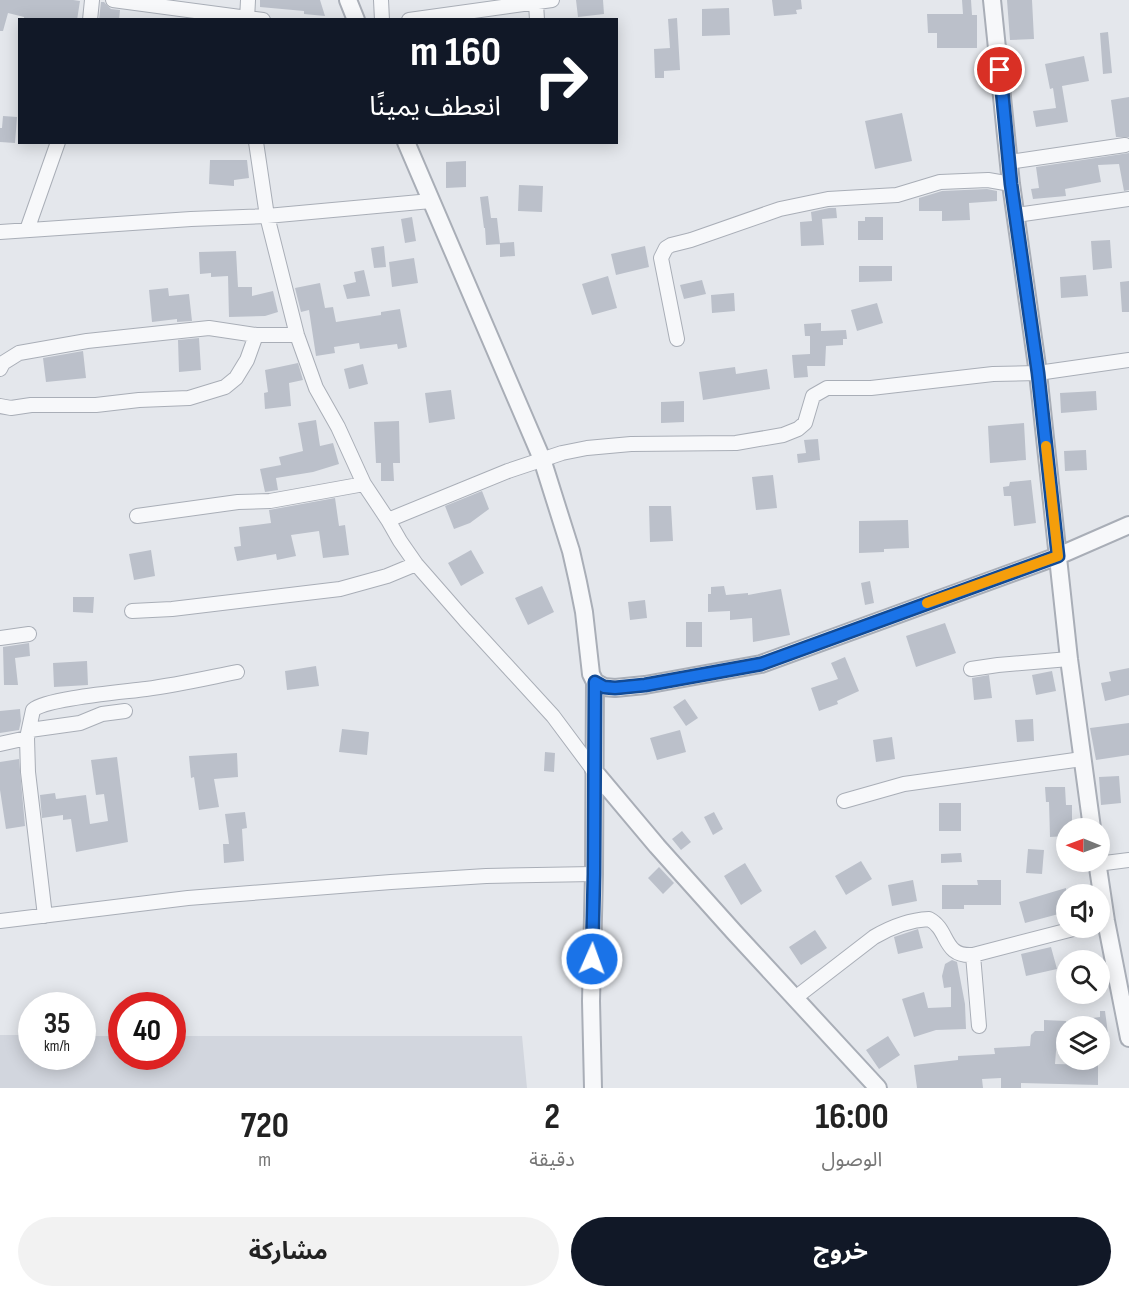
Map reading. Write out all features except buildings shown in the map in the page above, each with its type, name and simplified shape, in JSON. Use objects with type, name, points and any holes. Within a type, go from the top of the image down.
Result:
[{"type":"street","points":[[90,18],[92,0]]},
{"type":"street","points":[[113,0],[156,4],[242,18]]},
{"type":"street","points":[[248,0],[248,18]]},
{"type":"street","points":[[348,0],[355,18]]},
{"type":"street","points":[[381,0],[382,18]]},
{"type":"street","points":[[424,18],[552,0]]},
{"type":"street","points":[[992,0],[1011,184],[1038,373],[1069,659],[1091,818]]},
{"type":"street","points":[[536,3],[537,18]]},
{"type":"street","points":[[27,230],[57,144]]},
{"type":"street","points":[[256,144],[267,216],[297,335],[316,388],[338,427],[364,484],[400,541],[465,620],[553,716],[594,771],[657,846],[878,1088]]},
{"type":"street","points":[[407,144],[542,459],[571,551],[584,612],[591,674],[595,682],[591,1001],[593,1088]]},
{"type":"street","points":[[1010,162],[1125,145]]},
{"type":"street","points":[[677,339],[661,258],[666,248],[671,245],[780,209],[828,199],[897,195],[940,182],[988,180],[1011,184]]},
{"type":"street","points":[[1016,215],[1129,199]]},
{"type":"street","points":[[0,232],[267,216],[431,201]]},
{"type":"street","points":[[0,369],[3,363],[19,353],[87,340],[209,328],[255,335],[297,335]]},
{"type":"street","points":[[0,406],[11,408],[32,405],[96,405],[189,398],[225,387],[236,378],[247,360],[255,335]]},
{"type":"street","points":[[388,520],[542,459],[587,448],[631,444],[736,443],[783,435],[798,429],[805,423],[813,396],[826,388],[871,388],[993,374],[1038,373],[1129,360]]},
{"type":"street","points":[[137,516],[238,502],[270,501],[364,484]]},
{"type":"street","points":[[595,682],[604,687],[615,688],[645,685],[761,664],[1058,556],[1129,525]]},
{"type":"street","points":[[132,611],[172,609],[340,589],[387,576],[417,564]]},
{"type":"street","points":[[0,638],[29,634]]},
{"type":"street","points":[[971,669],[1069,659]]},
{"type":"street","points":[[45,916],[28,772],[28,734],[33,710],[40,706],[72,699],[174,685],[237,672]]},
{"type":"street","points":[[0,744],[28,734],[80,723],[102,714],[125,711]]},
{"type":"street","points":[[844,801],[904,784],[1082,759]]},
{"type":"street","points":[[1110,861],[1129,860]]},
{"type":"street","points":[[0,921],[188,898],[486,876],[594,874]]},
{"type":"street","points":[[795,998],[874,937],[903,923],[929,919],[939,926],[945,941],[952,950],[961,954],[973,955],[1056,933]]},
{"type":"street","points":[[1108,938],[1125,997],[1129,1038]]},
{"type":"street","points":[[973,955],[979,1026]]},
{"type":"shaded area","points":[[0,1035],[18,1035],[18,1070],[96,1070],[96,1036],[108,1036],[108,1070],[186,1070],[186,1036],[522,1036],[527,1088],[0,1088]]},
{"type":"slow traffic","points":[[927,603],[1058,556],[1046,446]]},
{"type":"route","points":[[592,959],[595,682],[604,687],[615,688],[645,685],[761,664],[1058,556],[1038,373],[1011,184],[1000,70]]}]
